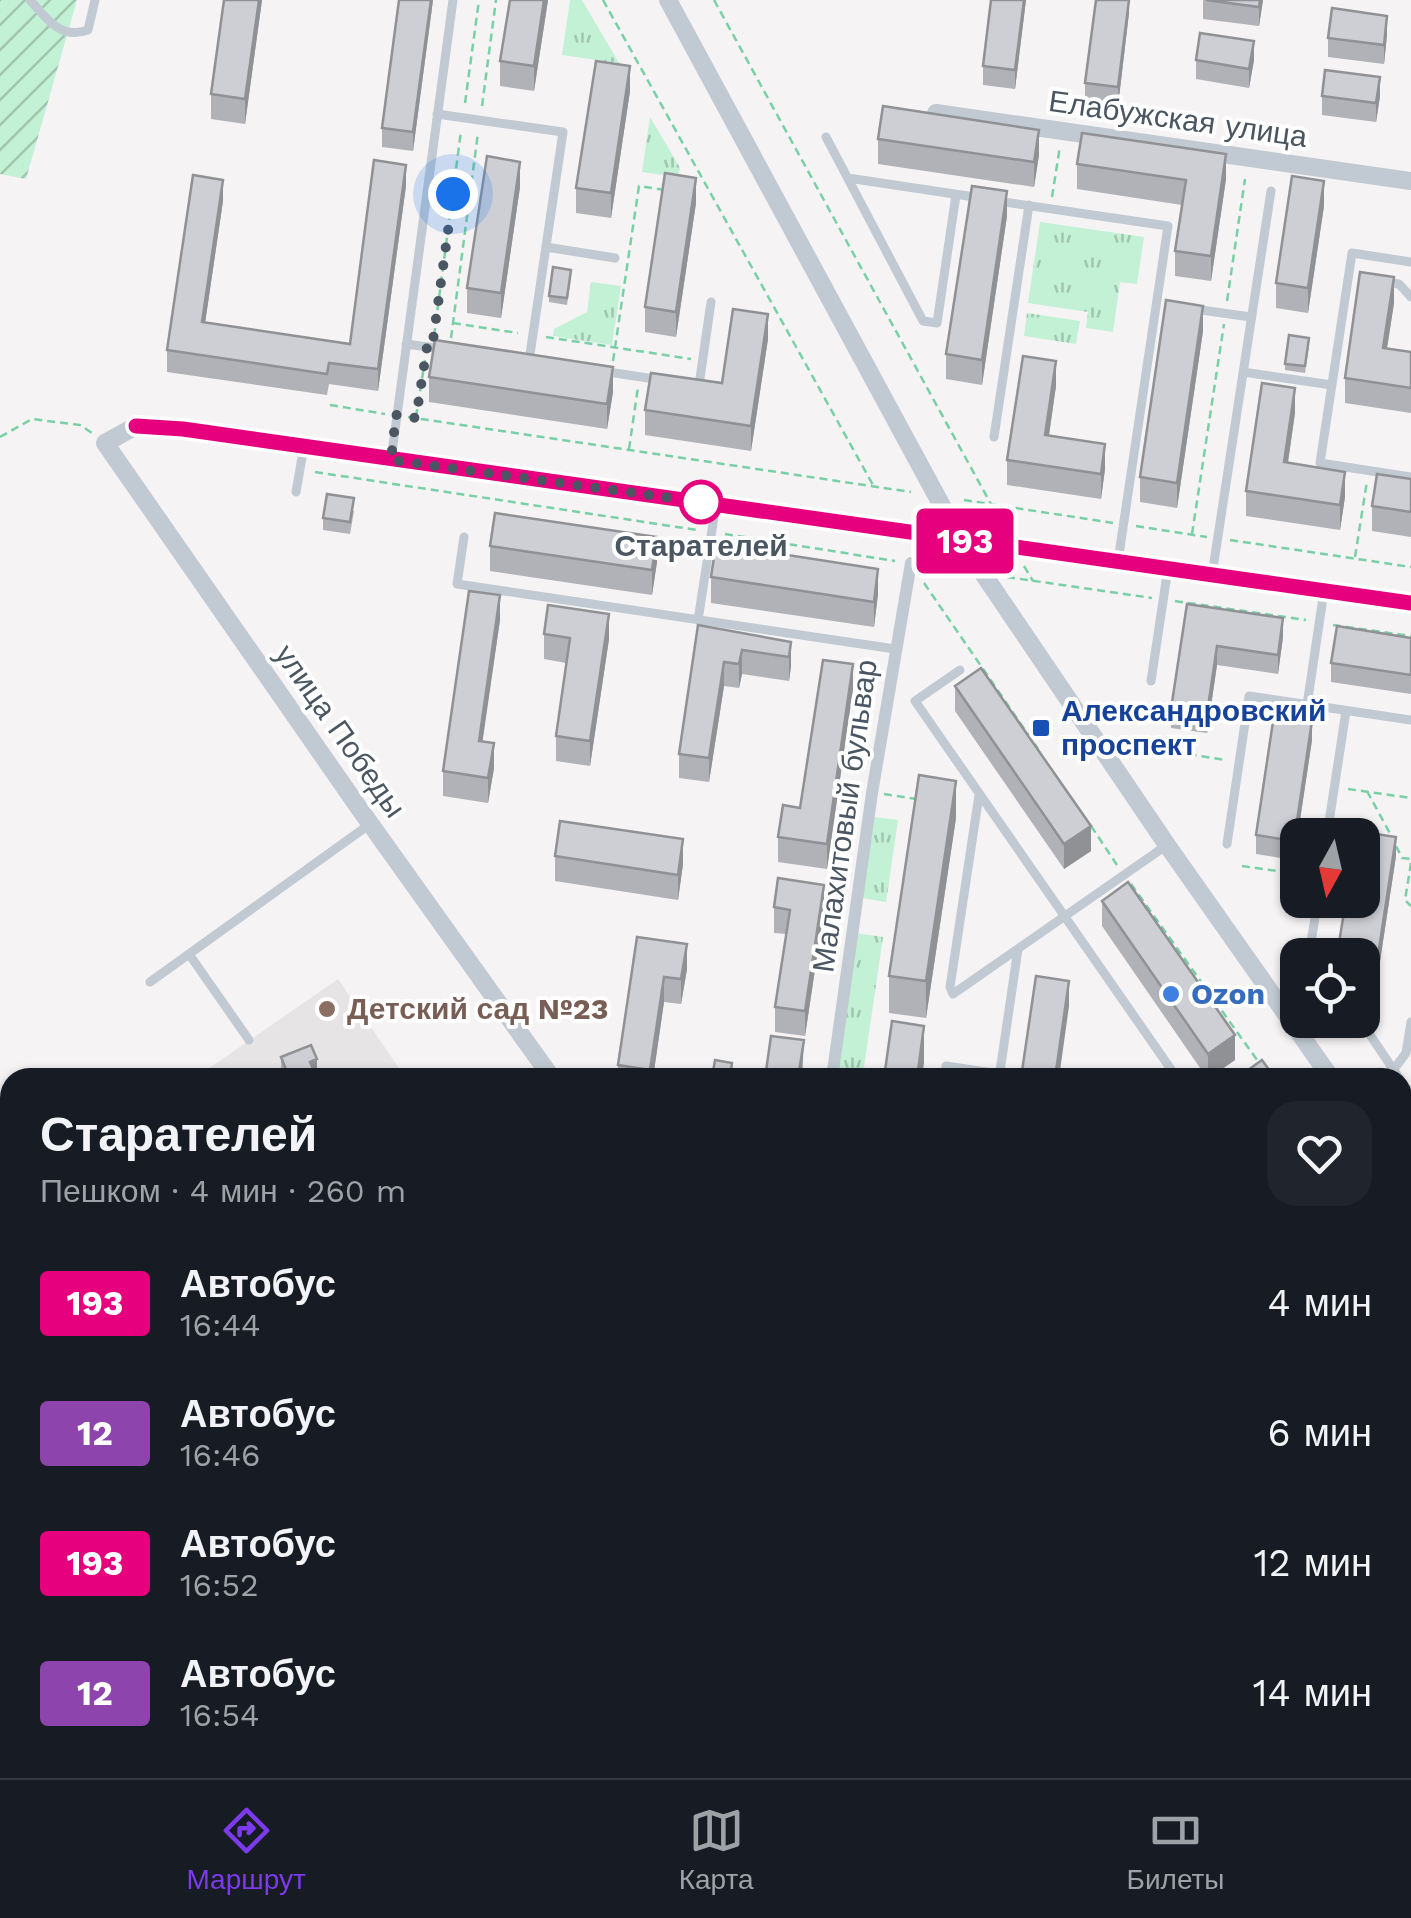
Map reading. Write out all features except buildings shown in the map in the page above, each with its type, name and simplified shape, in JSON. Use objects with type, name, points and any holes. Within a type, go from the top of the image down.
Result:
[{"type":"street","points":[[668,0],[960,541],[1324,1068]]},
{"type":"street","name":"Елабужская улица","points":[[936,113],[1411,182]]},
{"type":"street","points":[[106,442],[136,426],[183,429],[1411,603]]},
{"type":"street","name":"улица Победы","points":[[106,442],[370,824],[545,1068]]},
{"type":"street","name":"Малахитовый бульвар","points":[[833,1068],[872,792],[910,563]]},
{"type":"lane","points":[[30,0],[57,30],[78,33],[88,30],[95,0]]},
{"type":"lane","points":[[391,460],[452,0]]},
{"type":"lane","points":[[437,114],[563,132],[528,361]]},
{"type":"lane","points":[[826,137],[924,321],[937,323],[956,194]]},
{"type":"lane","points":[[848,178],[1168,226],[1118,561]]},
{"type":"lane","points":[[1212,574],[1270,191]]},
{"type":"lane","points":[[994,437],[1029,205]]},
{"type":"lane","points":[[546,247],[615,258]]},
{"type":"lane","points":[[1411,262],[1352,253],[1320,464],[1411,477]]},
{"type":"lane","points":[[1348,277],[1399,284],[1411,297]]},
{"type":"lane","points":[[595,370],[699,385],[711,302]]},
{"type":"lane","points":[[1157,304],[1251,318]]},
{"type":"lane","points":[[406,344],[449,350]]},
{"type":"lane","points":[[512,359],[545,364]]},
{"type":"lane","points":[[1243,372],[1332,386]]},
{"type":"lane","points":[[296,492],[304,446]]},
{"type":"lane","points":[[698,620],[716,504]]},
{"type":"lane","points":[[464,536],[457,584],[895,649]]},
{"type":"lane","points":[[1151,681],[1168,568]]},
{"type":"lane","points":[[1307,704],[1324,590]]},
{"type":"lane","points":[[960,670],[915,701],[1169,1068]]},
{"type":"lane","points":[[1227,844],[1248,696],[1411,720]]},
{"type":"lane","points":[[1329,818],[1346,710]]},
{"type":"lane","points":[[979,793],[950,987],[953,994],[1167,846]]},
{"type":"lane","points":[[150,982],[370,824]]},
{"type":"lane","points":[[1000,1068],[1018,948]]},
{"type":"lane","points":[[189,954],[249,1040]]},
{"type":"lane","points":[[1401,1068],[1411,1022]]},
{"type":"lane","points":[[1372,1038],[1393,1068]]},
{"type":"path","points":[[416,418],[430,347],[479,0]]},
{"type":"path","points":[[449,350],[496,0]]},
{"type":"path","points":[[603,0],[873,487]]},
{"type":"path","points":[[714,0],[1003,526]]},
{"type":"path","points":[[1050,208],[1062,129]]},
{"type":"path","points":[[1192,534],[1245,179]]},
{"type":"path","points":[[612,373],[640,186],[670,191]]},
{"type":"path","points":[[452,324],[703,361]]},
{"type":"path","points":[[629,450],[640,377]]},
{"type":"path","points":[[330,406],[911,492]]},
{"type":"path","points":[[0,437],[32,419],[80,425],[106,442]]},
{"type":"path","points":[[300,470],[966,570]]},
{"type":"path","points":[[1355,559],[1368,471]]},
{"type":"path","points":[[964,500],[1411,567]]},
{"type":"path","points":[[910,563],[1046,760]]},
{"type":"path","points":[[1024,565],[1034,582]]},
{"type":"path","points":[[1000,576],[1411,636]]},
{"type":"path","points":[[1162,750],[1239,762]]},
{"type":"path","points":[[1334,786],[1411,798]]},
{"type":"path","points":[[872,792],[924,800]]},
{"type":"path","points":[[1367,792],[1402,858],[1411,861],[1406,900],[1411,906]]},
{"type":"path","points":[[1090,826],[1258,1062]]},
{"type":"path","points":[[1380,846],[1398,849]]},
{"type":"path","points":[[1242,866],[1280,871]]},
{"type":"shaded area","name":"Детский сад №23","points":[[338,979],[399,1068],[209,1068]]},
{"type":"green space","points":[[0,0],[77,0],[26,179],[0,174]]},
{"type":"green space","points":[[570,0],[582,0],[619,63],[562,55]]},
{"type":"green space","points":[[650,117],[680,168],[678,177],[642,172]]},
{"type":"green space","points":[[1040,222],[1144,237],[1137,284],[1120,282],[1113,332],[1086,328],[1088,312],[1028,303]]},
{"type":"green space","points":[[591,282],[621,286],[612,345],[553,336],[554,329],[587,312]]},
{"type":"green space","points":[[1027,313],[1080,321],[1076,344],[1024,336]]},
{"type":"green space","points":[[874,817],[898,820],[886,902],[862,898]]},
{"type":"green space","points":[[856,933],[883,937],[864,1067],[836,1068]]},
{"type":"bus line","name":"193","points":[[136,426],[183,429],[1411,603]]},
{"type":"place","name":"Старателей","points":[[701,502]]},
{"type":"place","name":"Александровский проспект","points":[[1041,728]]},
{"type":"place","name":"Ozon","points":[[1171,994]]},
{"type":"place","name":"Детский сад №23","points":[[327,1009]]},
{"type":"route","points":[[453,194],[432,348],[427,347],[416,418],[396,415],[391,460],[701,502]]}]
